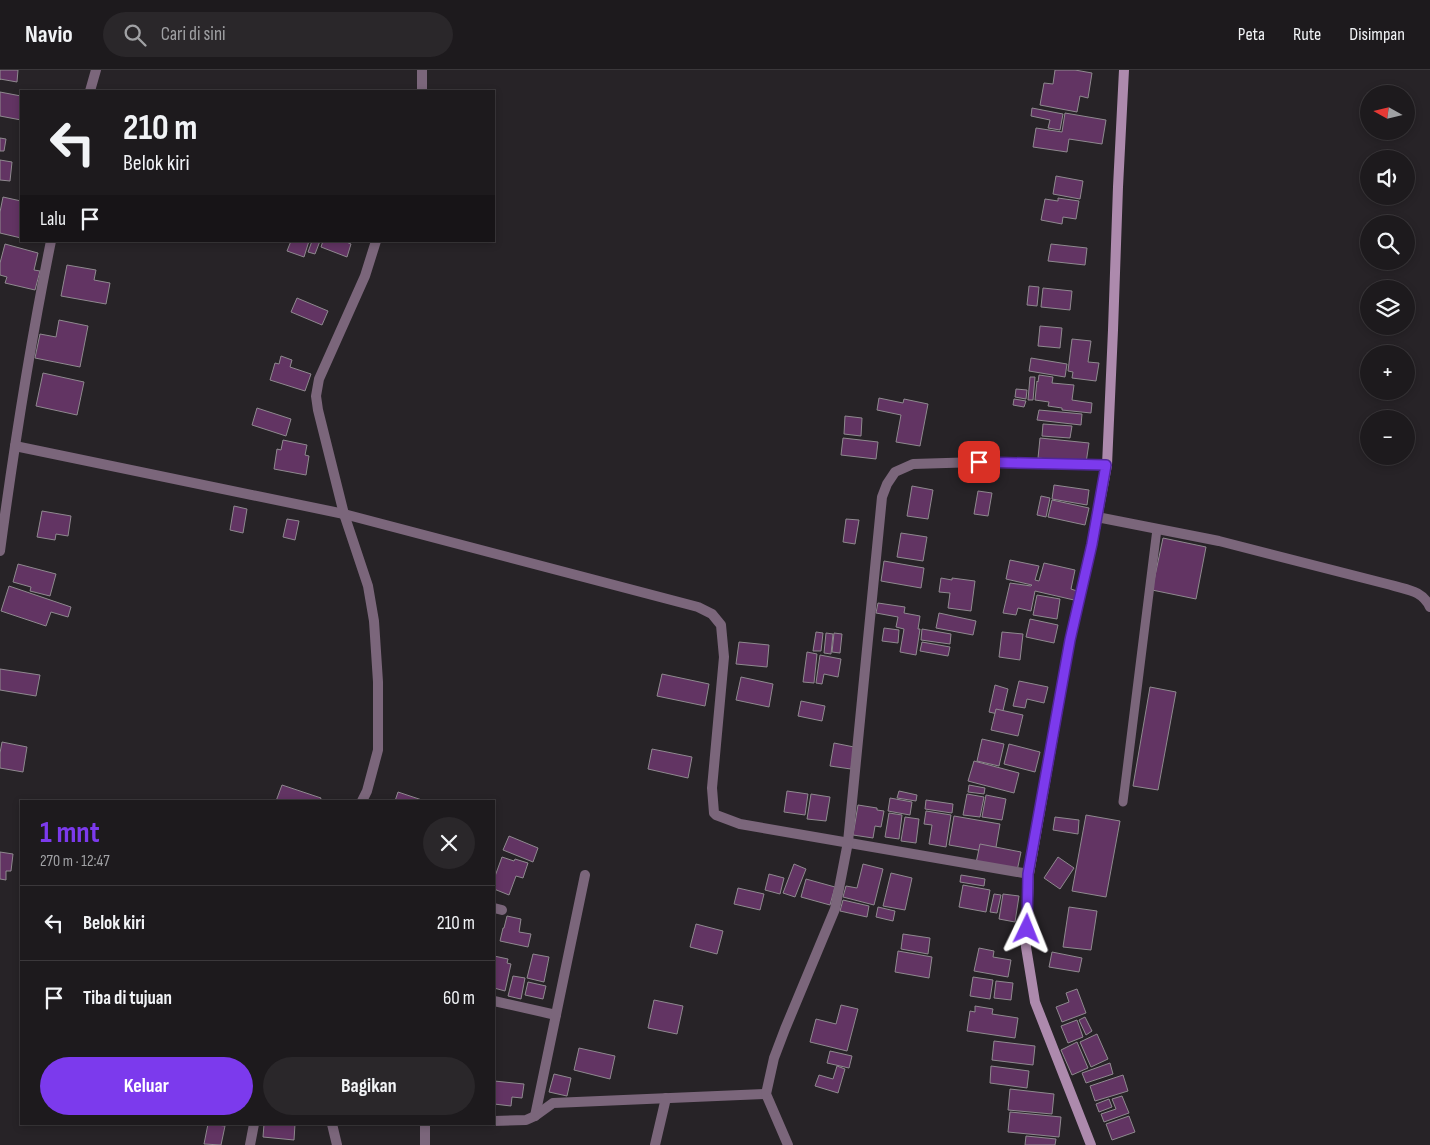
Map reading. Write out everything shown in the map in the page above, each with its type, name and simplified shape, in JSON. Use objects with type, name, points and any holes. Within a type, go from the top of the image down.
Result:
[{"type":"street","points":[[90,90],[96,70]]},
{"type":"street","points":[[422,70],[422,90]]},
{"type":"street","points":[[1091,1145],[1035,1002],[1026,947],[1028,874],[1070,640],[1092,544],[1106,465],[1124,70]]},
{"type":"street","points":[[0,551],[34,324],[51,242]]},
{"type":"street","points":[[362,800],[378,750],[378,682],[374,621],[368,586],[344,514],[316,396],[319,379],[365,276],[376,242]]},
{"type":"street","points":[[15,446],[344,514],[698,607],[712,614],[722,625],[724,657],[712,788],[716,816],[740,824],[1028,874]]},
{"type":"street","points":[[788,1145],[766,1094],[774,1058],[835,909],[848,842],[882,497],[887,484],[896,472],[914,464],[979,462],[1106,465]]},
{"type":"street","points":[[1097,518],[1219,541],[1407,590],[1423,596],[1430,608]]},
{"type":"street","points":[[535,1116],[585,875]]},
{"type":"street","points":[[495,1001],[556,1015]]},
{"type":"street","points":[[495,1121],[526,1120],[553,1103],[766,1094]]},
{"type":"street","points":[[655,1145],[666,1098]]},
{"type":"street","points":[[250,1145],[254,1125]]},
{"type":"street","points":[[332,1125],[337,1145]]},
{"type":"street","points":[[425,1125],[425,1145]]},
{"type":"lane","points":[[1122,802],[1157,529]]},
{"type":"building","points":[[0,70],[18,70],[17,82],[0,79]]},
{"type":"building","points":[[1055,70],[1075,70],[1092,73],[1088,98],[1080,96],[1077,112],[1040,105],[1044,83],[1053,84]]},
{"type":"building","points":[[0,92],[20,96],[20,120],[0,116]]},
{"type":"building","points":[[1032,108],[1063,114],[1060,130],[1048,128],[1050,120],[1031,116]]},
{"type":"building","points":[[1065,113],[1106,120],[1102,144],[1069,139],[1067,152],[1033,147],[1036,128],[1062,132]]},
{"type":"building","points":[[0,138],[6,139],[4,151],[0,151]]},
{"type":"building","points":[[0,160],[12,162],[10,181],[0,180]]},
{"type":"building","points":[[1056,176],[1083,181],[1080,199],[1053,194]]},
{"type":"building","points":[[3,197],[20,201],[20,238],[0,233],[0,212]]},
{"type":"building","points":[[1058,198],[1079,201],[1076,219],[1063,217],[1062,224],[1041,220],[1045,199],[1058,201]]},
{"type":"building","points":[[291,242],[309,242],[304,257],[287,251]]},
{"type":"building","points":[[312,242],[320,242],[315,254],[308,252]]},
{"type":"building","points":[[323,242],[346,242],[351,244],[347,257],[321,247]]},
{"type":"building","points":[[5,244],[38,253],[34,270],[40,271],[35,290],[5,283],[7,277],[0,275],[0,263]]},
{"type":"building","points":[[1051,244],[1087,248],[1085,265],[1048,261]]},
{"type":"building","points":[[67,265],[96,270],[94,280],[110,283],[106,304],[61,296]]},
{"type":"building","points":[[1029,286],[1039,287],[1037,306],[1027,305]]},
{"type":"building","points":[[1043,288],[1072,291],[1070,310],[1041,307]]},
{"type":"building","points":[[297,298],[328,311],[322,325],[291,312]]},
{"type":"building","points":[[59,320],[88,326],[80,367],[35,358],[40,334],[56,337]]},
{"type":"building","points":[[1040,326],[1062,328],[1060,348],[1038,346]]},
{"type":"building","points":[[1072,339],[1091,341],[1088,362],[1099,363],[1096,381],[1072,378],[1073,372],[1068,371]]},
{"type":"building","points":[[281,356],[292,360],[290,367],[311,374],[305,391],[270,380],[275,363],[279,364]]},
{"type":"building","points":[[1031,358],[1067,364],[1065,377],[1029,371]]},
{"type":"building","points":[[43,373],[84,382],[77,415],[36,406]]},
{"type":"building","points":[[1039,375],[1053,377],[1052,383],[1074,385],[1072,400],[1092,403],[1091,413],[1062,410],[1062,408],[1048,406],[1049,402],[1035,400]]},
{"type":"building","points":[[1030,377],[1035,377],[1033,400],[1028,400]]},
{"type":"building","points":[[1016,389],[1027,390],[1026,399],[1015,397]]},
{"type":"building","points":[[879,398],[903,403],[904,399],[928,404],[920,446],[896,442],[901,415],[877,410]]},
{"type":"building","points":[[1014,399],[1026,401],[1024,407],[1013,405]]},
{"type":"building","points":[[257,408],[291,419],[286,436],[252,425]]},
{"type":"building","points":[[1039,410],[1082,414],[1081,425],[1037,420]]},
{"type":"building","points":[[845,416],[862,418],[861,436],[844,434]]},
{"type":"building","points":[[1043,424],[1072,426],[1070,438],[1042,436]]},
{"type":"building","points":[[843,438],[878,442],[876,459],[841,455]]},
{"type":"building","points":[[1040,438],[1089,443],[1086,463],[1038,458]]},
{"type":"building","points":[[283,440],[307,445],[305,455],[309,456],[306,475],[274,469],[277,449],[281,450]]},
{"type":"building","points":[[1054,485],[1089,490],[1087,505],[1052,499]]},
{"type":"building","points":[[912,486],[933,490],[928,519],[907,516]]},
{"type":"building","points":[[978,491],[992,493],[988,516],[974,514]]},
{"type":"building","points":[[1041,496],[1050,498],[1046,517],[1037,515]]},
{"type":"building","points":[[1052,500],[1089,508],[1085,525],[1048,517]]},
{"type":"building","points":[[234,506],[247,509],[243,533],[230,530]]},
{"type":"building","points":[[42,511],[71,516],[68,536],[56,534],[55,540],[37,537]]},
{"type":"building","points":[[287,519],[299,521],[295,540],[283,537]]},
{"type":"building","points":[[846,519],[859,520],[855,544],[843,542]]},
{"type":"building","points":[[901,533],[927,537],[923,561],[897,557]]},
{"type":"building","points":[[1163,538],[1206,547],[1196,599],[1152,590]]},
{"type":"building","points":[[1010,560],[1039,566],[1035,580],[1039,581],[1044,563],[1075,570],[1071,589],[1077,591],[1074,600],[1035,591],[1031,611],[1018,608],[1016,615],[1003,613],[1010,583],[1032,585],[1006,579]]},
{"type":"building","points":[[884,561],[924,568],[921,588],[881,581]]},
{"type":"building","points":[[18,564],[56,574],[50,596],[30,591],[31,587],[13,582]]},
{"type":"building","points":[[941,578],[975,581],[971,611],[948,608],[950,593],[939,592]]},
{"type":"building","points":[[9,586],[71,607],[68,617],[51,612],[46,626],[1,611]]},
{"type":"building","points":[[1037,595],[1060,599],[1057,619],[1033,615]]},
{"type":"building","points":[[878,603],[905,607],[904,613],[920,616],[916,655],[900,652],[904,629],[896,627],[898,617],[876,613]]},
{"type":"building","points":[[939,613],[976,621],[973,635],[936,628]]},
{"type":"building","points":[[1030,619],[1058,625],[1054,643],[1026,637]]},
{"type":"building","points":[[884,628],[899,630],[898,643],[882,641]]},
{"type":"building","points":[[922,629],[951,634],[950,644],[921,640]]},
{"type":"building","points":[[816,632],[823,633],[821,651],[813,651]]},
{"type":"building","points":[[1002,632],[1023,634],[1020,660],[999,657]]},
{"type":"building","points":[[826,633],[833,634],[831,654],[824,653]]},
{"type":"building","points":[[834,633],[842,634],[840,653],[832,652]]},
{"type":"building","points":[[739,642],[769,645],[767,667],[736,664]]},
{"type":"building","points":[[922,642],[950,647],[948,656],[920,651]]},
{"type":"building","points":[[807,652],[817,654],[814,683],[803,682]]},
{"type":"building","points":[[820,655],[841,659],[838,677],[824,674],[822,684],[816,683]]},
{"type":"building","points":[[0,669],[40,675],[36,696],[0,690]]},
{"type":"building","points":[[662,674],[709,684],[705,706],[657,696]]},
{"type":"building","points":[[741,677],[773,684],[769,707],[736,700]]},
{"type":"building","points":[[1019,681],[1048,687],[1044,703],[1027,699],[1025,708],[1013,706]]},
{"type":"building","points":[[995,685],[1008,689],[1002,715],[989,712]]},
{"type":"building","points":[[1150,687],[1176,692],[1158,790],[1133,786]]},
{"type":"building","points":[[801,701],[825,706],[822,721],[798,716]]},
{"type":"building","points":[[996,709],[1023,715],[1018,736],[991,730]]},
{"type":"building","points":[[982,739],[1004,744],[999,766],[977,761]]},
{"type":"building","points":[[2,742],[27,747],[23,772],[0,768]]},
{"type":"building","points":[[834,743],[854,747],[851,769],[830,766]]},
{"type":"building","points":[[1009,744],[1040,752],[1035,772],[1004,764]]},
{"type":"building","points":[[652,749],[692,757],[688,778],[648,769]]},
{"type":"building","points":[[974,761],[1019,773],[1014,793],[968,781]]},
{"type":"building","points":[[282,785],[321,798],[320,800],[276,800]]},
{"type":"building","points":[[969,785],[985,788],[984,794],[968,792]]},
{"type":"building","points":[[787,791],[808,794],[805,815],[784,812]]},
{"type":"building","points":[[899,791],[917,795],[916,801],[897,798]]},
{"type":"building","points":[[398,792],[422,800],[395,800]]},
{"type":"building","points":[[811,794],[830,797],[826,821],[807,819]]},
{"type":"building","points":[[967,794],[984,797],[980,817],[963,815]]},
{"type":"building","points":[[986,795],[1006,799],[1002,820],[982,817]]},
{"type":"building","points":[[890,798],[912,802],[910,815],[888,811]]},
{"type":"building","points":[[926,800],[953,804],[952,813],[925,809]]},
{"type":"building","points":[[858,805],[884,811],[881,827],[875,826],[873,838],[853,835]]},
{"type":"building","points":[[926,811],[951,815],[946,847],[929,844],[932,825],[924,824]]},
{"type":"building","points":[[889,813],[902,815],[899,839],[885,837]]},
{"type":"building","points":[[1086,815],[1120,821],[1106,897],[1072,891]]},
{"type":"building","points":[[954,816],[1000,824],[995,853],[949,845]]},
{"type":"building","points":[[905,817],[919,819],[916,843],[901,841]]},
{"type":"building","points":[[1055,817],[1079,820],[1078,834],[1053,830]]},
{"type":"building","points":[[509,836],[538,848],[533,862],[503,850]]},
{"type":"building","points":[[980,844],[1021,852],[1017,871],[976,863]]},
{"type":"building","points":[[0,852],[13,854],[11,871],[6,871],[6,880],[0,879]]},
{"type":"building","points":[[502,857],[528,863],[523,878],[516,876],[509,895],[495,889],[495,876]]},
{"type":"building","points":[[1058,857],[1074,868],[1060,889],[1044,878]]},
{"type":"building","points":[[794,864],[806,869],[795,897],[783,893]]},
{"type":"building","points":[[863,864],[883,869],[874,905],[843,897],[846,886],[857,888]]},
{"type":"building","points":[[891,873],[912,878],[905,910],[883,906]]},
{"type":"building","points":[[769,874],[784,878],[780,894],[765,890]]},
{"type":"building","points":[[961,875],[985,879],[984,886],[960,882]]},
{"type":"building","points":[[806,879],[835,887],[830,905],[801,897]]},
{"type":"building","points":[[963,885],[990,890],[986,912],[959,907]]},
{"type":"building","points":[[738,888],[764,894],[760,910],[734,904]]},
{"type":"building","points":[[994,894],[1001,895],[997,913],[990,912]]},
{"type":"building","points":[[1003,894],[1019,896],[1015,922],[999,919]]},
{"type":"building","points":[[843,900],[869,906],[867,917],[840,911]]},
{"type":"building","points":[[878,907],[895,911],[893,921],[876,917]]},
{"type":"building","points":[[1069,907],[1097,911],[1091,950],[1063,947]]},
{"type":"building","points":[[507,916],[521,919],[519,932],[531,934],[528,947],[500,941]]},
{"type":"building","points":[[696,924],[723,931],[717,954],[690,947]]},
{"type":"building","points":[[903,934],[930,938],[928,954],[901,949]]},
{"type":"building","points":[[979,948],[994,951],[993,957],[1011,960],[1008,977],[974,971]]},
{"type":"building","points":[[898,951],[932,957],[929,978],[895,972]]},
{"type":"building","points":[[1052,952],[1082,958],[1079,972],[1049,967]]},
{"type":"building","points":[[533,954],[549,957],[544,982],[527,978]]},
{"type":"building","points":[[495,956],[508,959],[507,963],[511,964],[505,991],[495,988]]},
{"type":"building","points":[[513,976],[525,978],[521,999],[508,996]]},
{"type":"building","points":[[973,977],[993,980],[990,999],[970,996]]},
{"type":"building","points":[[996,981],[1013,983],[1011,1000],[994,998]]},
{"type":"building","points":[[528,982],[546,986],[543,999],[525,995]]},
{"type":"building","points":[[1077,989],[1086,1013],[1062,1022],[1056,1007],[1069,1002],[1066,993]]},
{"type":"building","points":[[654,1000],[683,1006],[677,1034],[648,1028]]},
{"type":"building","points":[[841,1005],[858,1009],[847,1051],[810,1042],[816,1019],[836,1024]]},
{"type":"building","points":[[975,1006],[993,1009],[992,1014],[1018,1018],[1015,1038],[967,1031],[970,1011],[975,1012]]},
{"type":"building","points":[[1085,1017],[1092,1031],[1086,1035],[1079,1020]]},
{"type":"building","points":[[1077,1020],[1083,1037],[1068,1043],[1061,1026]]},
{"type":"building","points":[[1097,1034],[1108,1059],[1091,1067],[1080,1042]]},
{"type":"building","points":[[994,1041],[1035,1046],[1033,1065],[992,1060]]},
{"type":"building","points":[[1077,1042],[1088,1068],[1072,1075],[1061,1050]]},
{"type":"building","points":[[579,1048],[615,1056],[610,1079],[574,1070]]},
{"type":"building","points":[[830,1051],[852,1056],[849,1068],[827,1063]]},
{"type":"building","points":[[1110,1063],[1113,1074],[1086,1083],[1082,1073]]},
{"type":"building","points":[[837,1066],[845,1069],[838,1093],[815,1086],[819,1075],[833,1079]]},
{"type":"building","points":[[991,1066],[1029,1071],[1027,1088],[990,1083]]},
{"type":"building","points":[[554,1074],[571,1078],[567,1096],[549,1092]]},
{"type":"building","points":[[1123,1075],[1128,1091],[1095,1101],[1090,1086]]},
{"type":"building","points":[[495,1081],[524,1084],[522,1098],[512,1097],[511,1106],[495,1104]]},
{"type":"building","points":[[1010,1089],[1054,1094],[1052,1114],[1008,1110]]},
{"type":"building","points":[[1122,1096],[1129,1113],[1104,1122],[1101,1114],[1116,1109],[1112,1099]]},
{"type":"building","points":[[1109,1099],[1112,1107],[1099,1112],[1096,1104]]},
{"type":"building","points":[[1010,1112],[1061,1117],[1059,1137],[1008,1132]]},
{"type":"building","points":[[1129,1116],[1135,1132],[1112,1140],[1106,1124]]},
{"type":"building","points":[[208,1125],[225,1126],[221,1145],[204,1144]]},
{"type":"building","points":[[264,1125],[295,1125],[294,1140],[263,1137]]},
{"type":"building","points":[[1026,1136],[1056,1139],[1055,1145],[1025,1145]]},
{"type":"route","points":[[979,462],[1106,465],[1092,544],[1070,640],[1028,874],[1027,929]]}]
